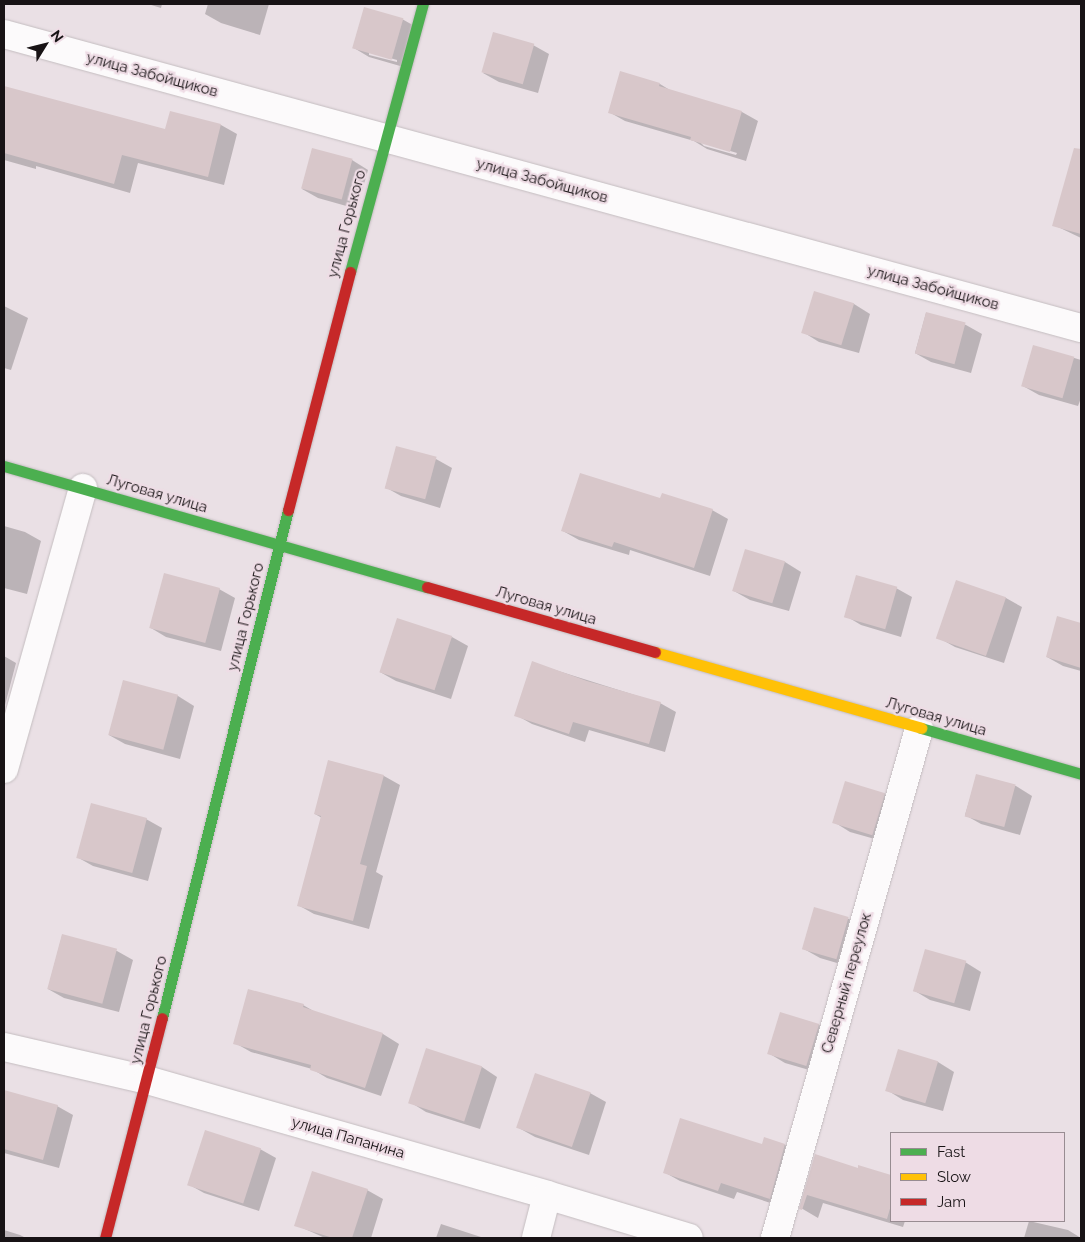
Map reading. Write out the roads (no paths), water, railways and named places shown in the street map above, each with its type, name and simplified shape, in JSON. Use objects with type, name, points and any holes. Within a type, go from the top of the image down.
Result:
[{"type":"street","name":"улица Горького","points":[[105,1238],[147,1080],[279,546],[385,138],[423,4]]},
{"type":"street","name":"улица Забойщиков","points":[[4,34],[1081,328]]},
{"type":"street","name":"Луговая улица","points":[[4,466],[1081,774]]},
{"type":"street","points":[[4,769],[83,488]]},
{"type":"street","name":"Северный переулок","points":[[776,1238],[919,728]]},
{"type":"street","name":"улица Папанина","points":[[4,1047],[147,1080],[547,1195],[689,1238]]},
{"type":"street","points":[[536,1238],[547,1195]]}]
